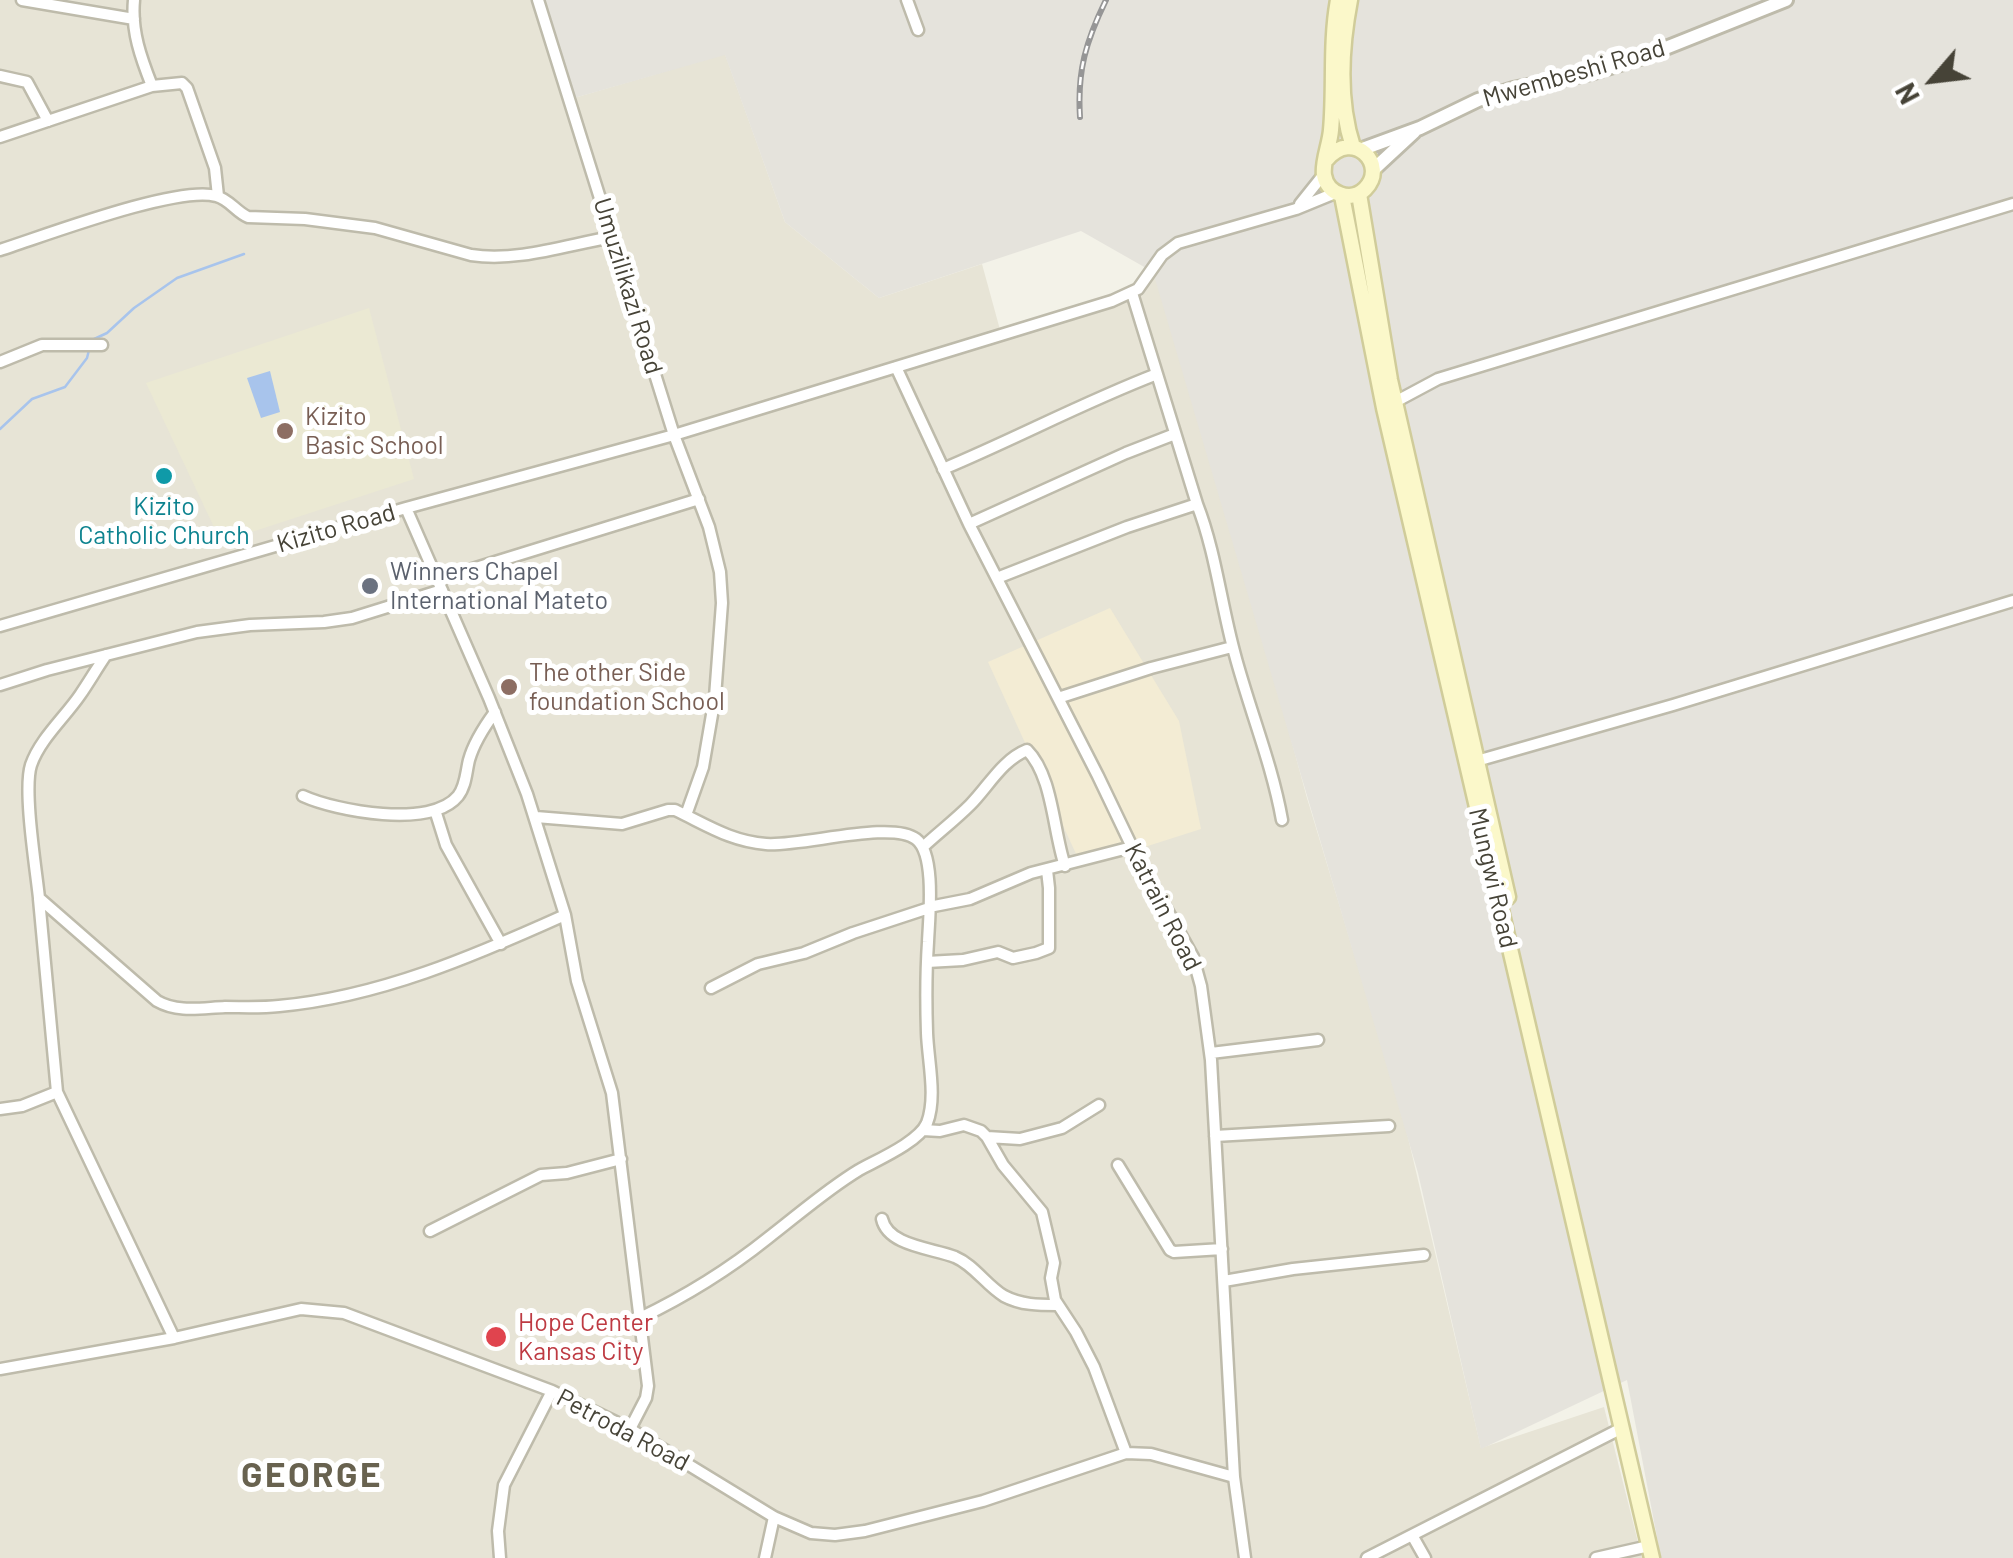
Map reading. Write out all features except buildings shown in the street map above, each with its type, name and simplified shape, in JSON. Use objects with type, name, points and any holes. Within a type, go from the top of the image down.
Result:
[{"type":"main road","points":[[1338,0],[1326,182],[1339,194],[1359,194],[1370,184],[1373,170],[1346,123],[1346,22],[1350,0]]},
{"type":"main road","points":[[1325,166],[1335,150],[1357,148]]},
{"type":"main road","name":"Mungwi Road","points":[[1339,194],[1384,408],[1560,1121],[1653,1554]]},
{"type":"main road","name":"Mungwi Road","points":[[1359,194],[1395,402],[1472,762],[1653,1554]]},
{"type":"street","points":[[22,0],[134,19]]},
{"type":"street","points":[[134,0],[140,54],[152,86]]},
{"type":"street","name":"Umuzilikazi Road","points":[[538,0],[720,572],[720,661],[715,697],[704,766],[686,815]]},
{"type":"street","points":[[907,0],[918,30]]},
{"type":"street","name":"Mwembeshi Road","points":[[1420,128],[1478,100],[1591,74],[1786,0]]},
{"type":"street","points":[[0,76],[27,82],[48,121]]},
{"type":"street","points":[[0,137],[152,86],[182,83],[215,168],[218,196]]},
{"type":"street","points":[[1357,148],[1420,128]]},
{"type":"street","points":[[1373,170],[1420,128]]},
{"type":"street","points":[[1296,209],[1325,166]]},
{"type":"street","points":[[1282,820],[1278,794],[1232,647],[1213,553],[1132,293],[1146,281],[1162,254],[1178,243],[1339,194]]},
{"type":"street","points":[[0,250],[160,200],[188,195],[218,196],[248,217],[374,228],[486,258],[524,255],[612,237]]},
{"type":"street","points":[[1395,402],[1438,379],[2013,204]]},
{"type":"street","name":"Kizito Road","points":[[0,626],[674,435],[1132,293]]},
{"type":"street","points":[[0,362],[42,345],[102,344]]},
{"type":"street","name":"Katrain Road","points":[[896,368],[969,524],[1132,847],[1193,957],[1210,1053],[1234,1477],[1245,1558]]},
{"type":"street","points":[[943,469],[1102,395],[1157,374]]},
{"type":"street","points":[[969,524],[1175,434]]},
{"type":"street","points":[[0,686],[106,655],[222,628],[352,618],[699,499]]},
{"type":"street","points":[[997,578],[1126,527],[1197,504]]},
{"type":"street","points":[[406,508],[536,817],[565,915],[577,982],[612,1093],[648,1386],[630,1429]]},
{"type":"street","points":[[1472,762],[2013,601]]},
{"type":"street","points":[[1058,698],[1232,647]]},
{"type":"street","points":[[106,655],[40,748],[28,774],[57,1092],[174,1338]]},
{"type":"street","points":[[302,796],[331,807],[368,812],[422,814],[435,810],[460,794],[473,748],[495,712]]},
{"type":"street","points":[[923,847],[968,807],[1017,754],[1026,750],[1050,798],[1065,866]]},
{"type":"street","points":[[435,810],[446,845],[501,944]]},
{"type":"street","points":[[536,817],[622,824],[668,810],[721,834],[778,845],[859,834],[912,836],[926,854],[930,907],[927,1030],[931,1108],[923,1130]]},
{"type":"street","points":[[710,988],[758,964],[804,953],[930,907],[970,898],[1031,873],[1132,847]]},
{"type":"street","points":[[927,962],[963,960],[998,952],[1014,958],[1049,948],[1047,870]]},
{"type":"street","points":[[39,898],[157,1001],[178,1009],[278,1006],[376,988],[501,944],[565,915]]},
{"type":"street","points":[[1210,1053],[1318,1040]]},
{"type":"street","points":[[0,1109],[22,1106],[57,1092]]},
{"type":"street","points":[[987,1137],[1020,1139],[1062,1128],[1099,1105]]},
{"type":"street","points":[[640,1318],[710,1280],[814,1201],[923,1130],[968,1125],[987,1137],[1003,1165],[1042,1212],[1054,1263],[1051,1286],[1094,1367],[1126,1453]]},
{"type":"street","points":[[1215,1136],[1389,1126]]},
{"type":"street","points":[[430,1231],[541,1175],[567,1173],[621,1159]]},
{"type":"street","points":[[1118,1165],[1170,1250],[1222,1248]]},
{"type":"street","points":[[882,1219],[884,1228],[894,1236],[962,1261],[1003,1295],[1028,1304],[1058,1305]]},
{"type":"street","points":[[1224,1281],[1293,1269],[1424,1255]]},
{"type":"street","name":"Petroda Road","points":[[0,1369],[174,1338],[290,1311],[330,1310],[552,1392],[630,1429],[774,1517],[812,1533],[865,1531],[983,1501],[1126,1453],[1151,1454],[1234,1477]]},
{"type":"street","points":[[500,1558],[498,1531],[504,1485],[552,1392]]},
{"type":"street","points":[[1367,1558],[1622,1428]]},
{"type":"street","points":[[765,1558],[774,1517]]},
{"type":"street","points":[[1412,1535],[1424,1558]]},
{"type":"street","points":[[1596,1558],[1653,1554]]},
{"type":"shaded area","points":[[0,0],[535,0],[567,100],[725,54],[785,222],[879,298],[982,264],[1002,337],[1114,305],[1160,256],[1307,798],[1402,1112],[1481,1448],[1604,1407],[1642,1558],[0,1558]]},
{"type":"shaded area","points":[[535,0],[2013,0],[2013,1558],[1661,1558],[1627,1380],[1481,1449],[1418,1173],[1153,272],[1081,231],[879,298],[785,222],[725,55],[567,100]]},
{"type":"shaded area","name":"Kizito Basic School","points":[[369,308],[414,479],[221,542],[146,383]]},
{"type":"shaded area","points":[[1110,608],[1179,721],[1201,829],[1082,867],[988,662]]},
{"type":"water","points":[[270,371],[280,412],[261,418],[247,378]]},
{"type":"waterway","points":[[92,340],[107,333],[177,278],[244,254]]},
{"type":"waterway","points":[[0,429],[32,399],[65,387],[89,350]]},
{"type":"railway","points":[[1080,117],[1084,57],[1106,0]]},
{"type":"place","name":"Kizito Basic School","points":[[285,431]]},
{"type":"place","name":"Kizito Catholic Church","points":[[164,476]]},
{"type":"place","name":"Winners Chapel International Mateto","points":[[370,586]]},
{"type":"place","name":"The other Side foundation School","points":[[509,687]]},
{"type":"place","name":"Hope Center Kansas City","points":[[496,1337]]},
{"type":"district","name":"GEORGE","points":[[312,1475]]}]
